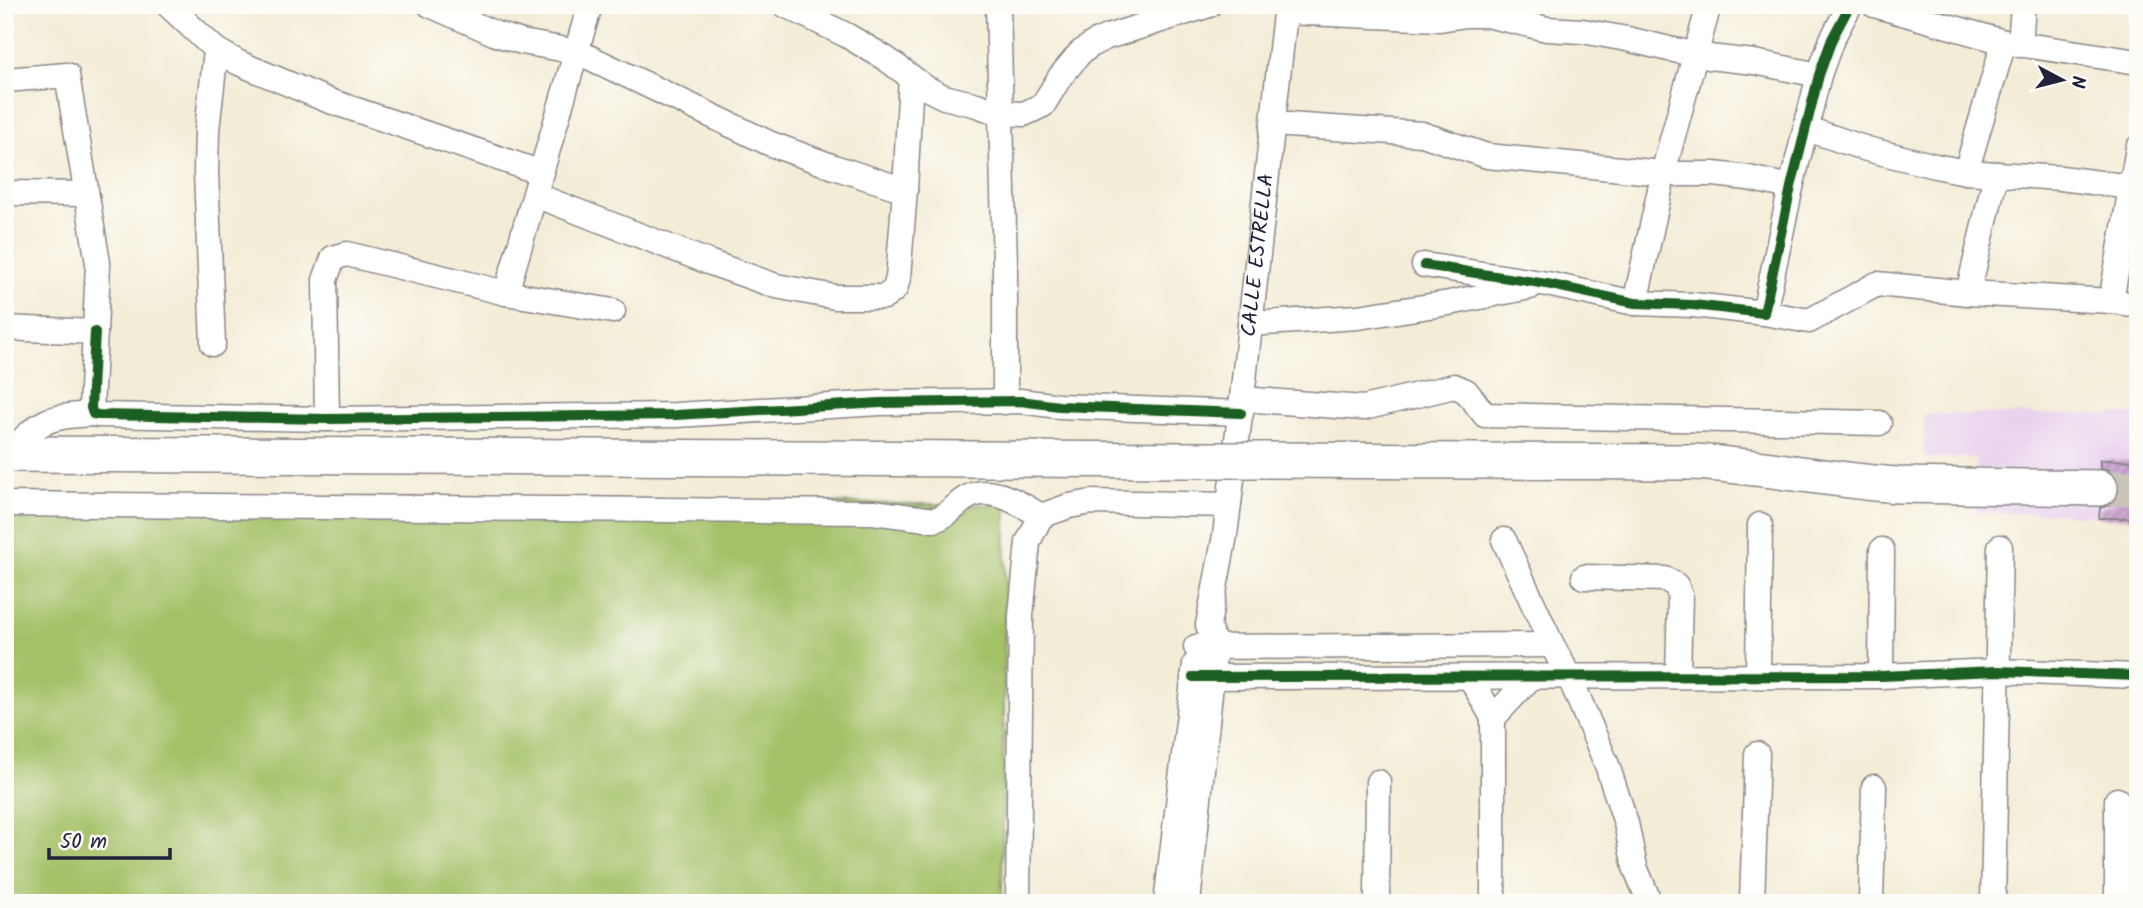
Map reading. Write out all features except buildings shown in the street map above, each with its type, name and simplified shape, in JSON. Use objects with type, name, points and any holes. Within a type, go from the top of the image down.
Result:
[{"type":"highway","points":[[7,454],[1693,462],[1762,468],[1866,483],[2100,488]]},
{"type":"street","points":[[168,5],[216,50],[239,64],[538,184],[776,286],[835,297],[885,297],[895,289],[905,190],[911,77]]},
{"type":"street","points":[[430,5],[496,34],[522,42],[578,52],[771,144],[905,190]]},
{"type":"street","points":[[506,293],[590,5]]},
{"type":"street","points":[[785,5],[846,35],[944,97],[999,113],[1024,114],[1043,106],[1060,77],[1080,54],[1094,43],[1209,5]]},
{"type":"street","points":[[998,5],[1005,402]]},
{"type":"street","points":[[1635,303],[1664,174],[1709,5]]},
{"type":"street","points":[[1764,313],[1819,75],[1832,39],[1850,5]]},
{"type":"street","points":[[1874,5],[2012,44],[2138,62]]},
{"type":"street","points":[[1966,172],[2012,44],[2023,5]]},
{"type":"street","points":[[1286,9],[1440,19],[1486,15],[1547,29],[1627,39],[1695,54],[1819,75]]},
{"type":"street","name":"CALLE ESTRELLA","points":[[1202,678],[1229,505],[1286,9]]},
{"type":"street","points":[[213,344],[206,172],[207,130],[216,50]]},
{"type":"street","points":[[5,80],[67,75],[98,263],[91,408],[93,414]]},
{"type":"street","points":[[1273,124],[1422,134],[1487,156],[1664,174],[1714,174],[1791,187]]},
{"type":"street","points":[[1807,129],[1901,159],[1966,172],[2061,178],[2134,188]]},
{"type":"street","points":[[2110,301],[2134,188],[2138,148]]},
{"type":"street","points":[[1968,293],[1996,174]]},
{"type":"street","points":[[5,193],[85,194]]},
{"type":"street","points":[[327,419],[325,280],[333,258],[347,254],[506,293],[613,311]]},
{"type":"street","points":[[1423,265],[1547,284],[1635,303],[1693,305],[1809,321],[1877,284],[2138,304]]},
{"type":"street","points":[[1250,324],[1358,317],[1547,284]]},
{"type":"street","points":[[5,328],[95,332]]},
{"type":"street","points":[[7,454],[43,422],[60,416],[93,414],[327,419],[676,415],[880,403],[1020,401],[1059,406],[1364,408],[1454,386],[1465,391],[1485,415],[1879,423]]},
{"type":"street","points":[[5,504],[873,512],[934,520],[942,518],[964,499],[984,494],[1009,497],[1041,516]]},
{"type":"street","points":[[1018,903],[1021,616],[1028,542],[1041,516],[1069,506],[1092,502],[1229,505]]},
{"type":"street","points":[[1758,675],[1760,525]]},
{"type":"street","points":[[1504,540],[1569,676],[1607,765],[1626,822],[1635,867],[1650,903]]},
{"type":"street","points":[[1993,903],[2000,547]]},
{"type":"street","points":[[1881,676],[1882,550]]},
{"type":"street","points":[[1584,577],[1665,579],[1676,585],[1680,595],[1678,675]]},
{"type":"street","points":[[1206,640],[1552,645]]},
{"type":"street","points":[[1202,678],[1881,676],[1996,671],[2138,676]]},
{"type":"street","points":[[1493,718],[1532,676]]},
{"type":"street","points":[[1470,677],[1493,718],[1493,903]]},
{"type":"street","points":[[1166,903],[1202,678]]},
{"type":"street","points":[[1188,903],[1202,678]]},
{"type":"street","points":[[1752,903],[1757,754]]},
{"type":"street","points":[[1377,903],[1378,782]]},
{"type":"street","points":[[1871,903],[1874,787]]},
{"type":"street","points":[[2117,800],[2117,903]]},
{"type":"shaded area","points":[[1924,414],[2138,414],[2138,518],[2095,518],[2094,515],[2068,513],[1976,513],[1976,458],[1924,458]]},
{"type":"green space","points":[[5,495],[1006,505],[1002,903],[5,903]]},
{"type":"tunnel","points":[[2100,488],[2138,488]]},
{"type":"cycle path","points":[[1424,265],[1547,284],[1635,303],[1693,305],[1764,313],[1819,75],[1832,39],[1850,5]]},
{"type":"cycle path","points":[[95,332],[91,408],[93,414],[98,415],[327,419],[676,415],[880,403],[1020,401],[1059,406],[1241,413]]},
{"type":"cycle path","points":[[1193,677],[1881,676],[1996,671],[2138,676]]}]
